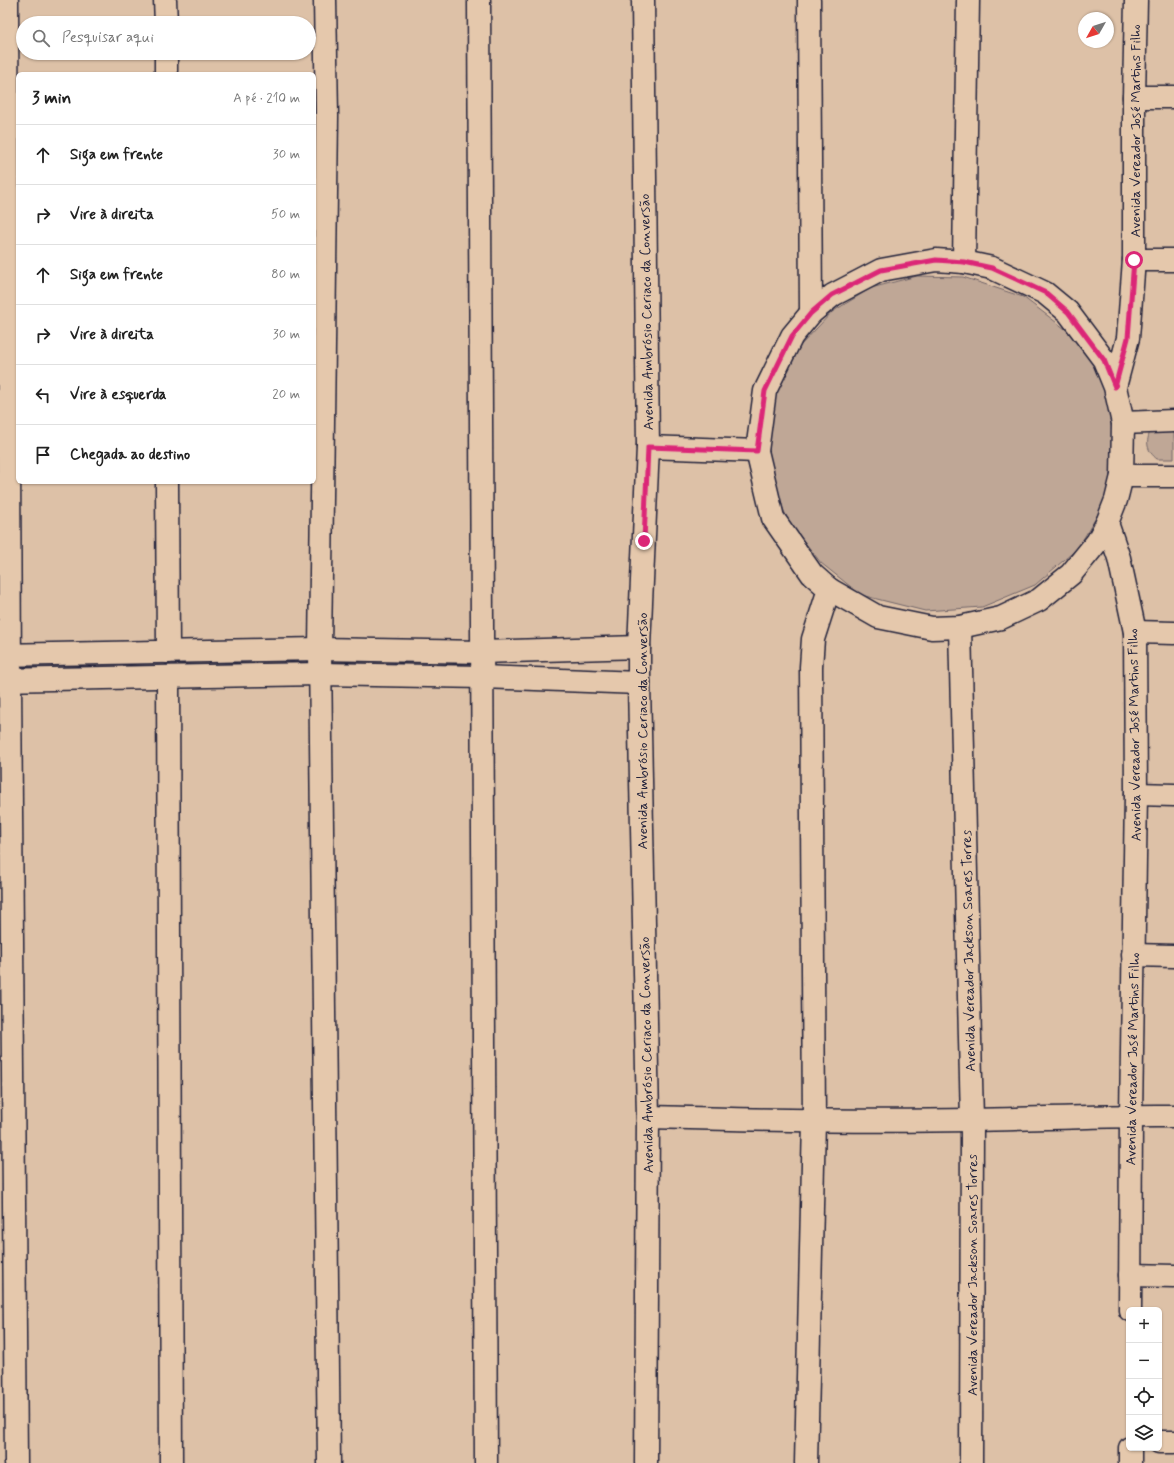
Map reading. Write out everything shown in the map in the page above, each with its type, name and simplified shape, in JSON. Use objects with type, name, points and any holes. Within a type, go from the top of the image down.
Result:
[{"type":"street","points":[[7,0],[5,680],[16,1463]]},
{"type":"street","points":[[165,0],[166,16]]},
{"type":"street","points":[[325,0],[326,116],[320,649],[329,1463]]},
{"type":"street","points":[[479,0],[486,1463]]},
{"type":"street","name":"Avenida Ambrósio Ceriaco da Conversão","points":[[643,0],[648,447],[639,647],[639,683],[648,1118],[646,1463]]},
{"type":"street","points":[[810,0],[811,313]]},
{"type":"street","points":[[964,262],[968,0]]},
{"type":"street","name":"Avenida Vereador José Martins Filho","points":[[1130,1307],[1131,1115],[1136,794],[1136,632],[1119,558],[1107,523],[1116,500],[1122,476],[1123,423],[1115,387],[1128,338],[1134,260],[1134,97],[1136,0]]},
{"type":"street","points":[[166,60],[166,72]]},
{"type":"street","points":[[1134,97],[1174,97]]},
{"type":"street","points":[[1107,523],[1097,542],[1071,574],[1039,600],[1001,618],[960,627],[932,628],[878,616],[829,589],[812,574],[773,518],[757,451],[765,391],[792,336],[811,313],[832,295],[881,270],[936,260],[964,262],[992,268],[1046,293],[1068,312],[1104,360],[1115,387]]},
{"type":"street","points":[[1134,260],[1174,260]]},
{"type":"street","points":[[1123,423],[1174,422]]},
{"type":"street","points":[[648,447],[757,451]]},
{"type":"street","points":[[1122,476],[1174,476]]},
{"type":"street","points":[[167,484],[168,652]]},
{"type":"street","points":[[806,1463],[814,1121],[811,667],[813,638],[829,589]]},
{"type":"street","name":"Avenida Vereador Jackson Soares Torres","points":[[960,627],[972,1120],[972,1463]]},
{"type":"street","points":[[1136,632],[1174,633]]},
{"type":"street","points":[[5,655],[320,649],[482,652],[639,647]]},
{"type":"street","points":[[5,680],[321,674],[482,677],[639,683]]},
{"type":"street","points":[[168,677],[171,1463]]},
{"type":"street","points":[[1136,794],[1174,795]]},
{"type":"street","points":[[1133,955],[1174,956]]},
{"type":"street","points":[[648,1118],[814,1121],[972,1120],[1131,1115],[1174,1116]]},
{"type":"street","points":[[1130,1275],[1174,1276]]},
{"type":"street","points":[[1162,1442],[1174,1442]]},
{"type":"street","points":[[1130,1451],[1130,1463]]},
{"type":"shaded area","points":[[917,276],[963,277],[1023,297],[1073,335],[1109,387],[1118,443],[1107,499],[1078,548],[1035,585],[982,607],[925,611],[861,595],[821,563],[789,522],[768,476],[767,430],[778,386],[800,346],[832,312],[871,288]]},
{"type":"shaded area","points":[[1174,426],[1174,459],[1157,459],[1151,453],[1148,446],[1148,438],[1151,430]]},
{"type":"route","points":[[644,541],[648,447],[757,451],[765,391],[792,336],[811,313],[832,295],[881,270],[936,260],[964,262],[992,268],[1046,293],[1068,312],[1104,360],[1115,387],[1128,338],[1134,260]]}]
